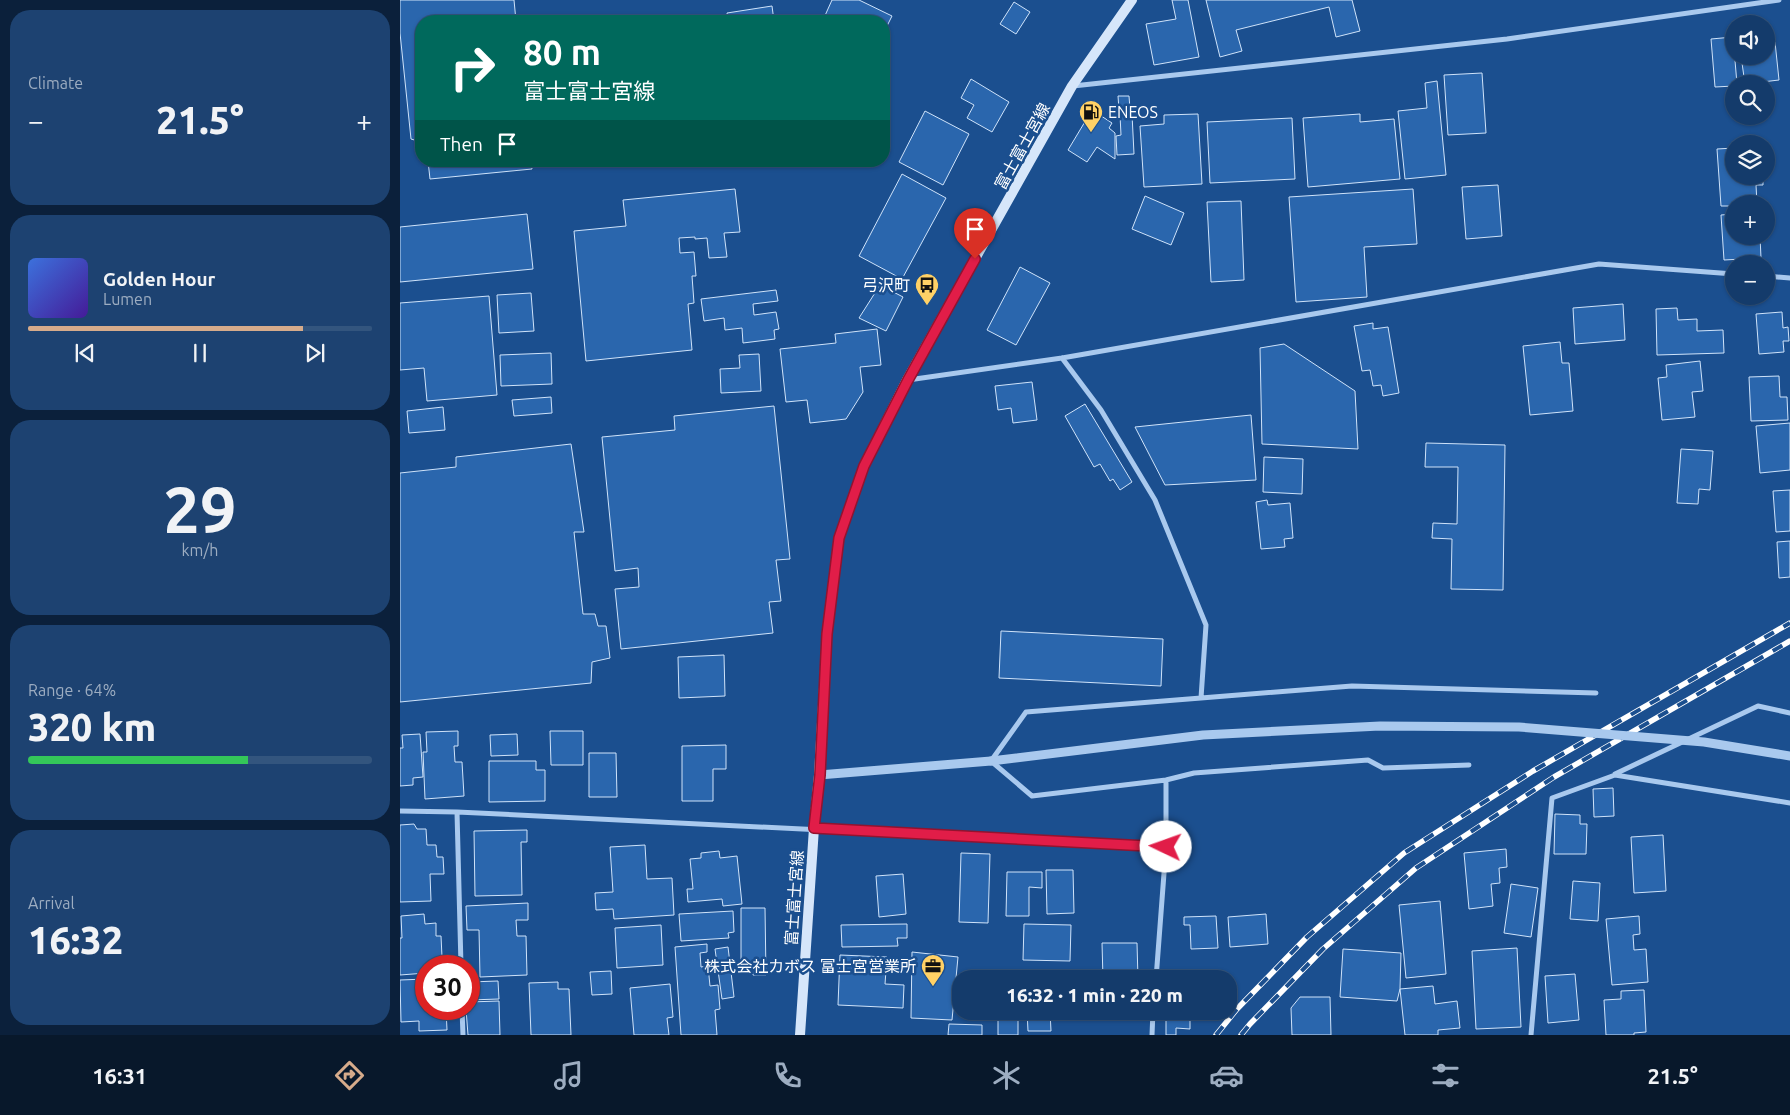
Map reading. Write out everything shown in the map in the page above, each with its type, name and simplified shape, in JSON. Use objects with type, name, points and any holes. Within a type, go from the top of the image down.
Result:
[{"type":"main road","name":"富士富士宮線","points":[[800,1035],[814,828],[820,775],[827,634],[839,538],[864,466],[908,380],[1072,86],[1132,0]]},
{"type":"street","points":[[1072,86],[1507,39],[1779,0]]},
{"type":"street","points":[[908,380],[1062,358],[1599,264],[1725,273]]},
{"type":"street","points":[[1775,277],[1790,278]]},
{"type":"street","points":[[1062,358],[1101,410],[1155,500],[1206,625],[1201,698]]},
{"type":"street","points":[[990,760],[1026,712],[1352,686],[1596,693]]},
{"type":"street","points":[[1531,1035],[1552,798],[1615,775],[1758,706],[1790,713]]},
{"type":"street","points":[[820,775],[990,760],[1203,735],[1380,726],[1519,727],[1704,742],[1790,756]]},
{"type":"street","points":[[990,760],[1032,796],[1166,780],[1194,773],[1368,760],[1383,768],[1469,765]]},
{"type":"street","points":[[1615,775],[1790,803]]},
{"type":"street","points":[[1157,970],[1166,847],[1166,780]]},
{"type":"street","points":[[400,811],[814,828],[1166,847]]},
{"type":"street","points":[[457,812],[461,955]]},
{"type":"street","points":[[462,1020],[463,1035]]},
{"type":"street","points":[[1152,1035],[1153,1020]]},
{"type":"building","points":[[400,0],[514,0],[515,15],[415,15],[415,140],[411,139],[400,33]]},
{"type":"building","points":[[832,0],[859,0],[890,15],[825,15]]},
{"type":"building","points":[[1172,0],[1188,0],[1199,57],[1154,65],[1146,24],[1176,19]]},
{"type":"building","points":[[1206,0],[1352,0],[1360,31],[1336,37],[1329,7],[1236,30],[1242,51],[1220,57]]},
{"type":"building","points":[[1014,2],[1030,12],[1016,34],[1000,24]]},
{"type":"building","points":[[772,6],[773,15],[727,15],[727,13]]},
{"type":"building","points":[[1725,38],[1725,65],[1735,65],[1736,75],[1725,75],[1725,86],[1715,87],[1711,39]]},
{"type":"building","points":[[1775,42],[1779,80],[1775,80],[1775,75],[1744,75],[1742,65],[1775,65]]},
{"type":"building","points":[[1482,73],[1486,133],[1448,135],[1444,75]]},
{"type":"building","points":[[971,79],[1009,102],[992,132],[967,118],[974,105],[961,98]]},
{"type":"building","points":[[1437,81],[1446,175],[1405,179],[1398,111],[1427,108],[1425,83]]},
{"type":"building","points":[[1118,96],[1129,96],[1130,109],[1119,110]]},
{"type":"building","points":[[1092,110],[1112,123],[1109,128],[1115,133],[1115,159],[1097,147],[1087,162],[1068,150]]},
{"type":"building","points":[[925,111],[969,134],[943,185],[899,162]]},
{"type":"building","points":[[1132,114],[1134,154],[1117,155],[1116,136],[1121,135],[1120,115]]},
{"type":"building","points":[[1198,114],[1202,184],[1144,187],[1140,126],[1164,124],[1164,115]]},
{"type":"building","points":[[1360,114],[1360,122],[1394,119],[1400,179],[1308,187],[1303,118]]},
{"type":"building","points":[[1292,118],[1295,179],[1210,183],[1207,122]]},
{"type":"building","points":[[1717,149],[1725,149],[1725,185],[1756,185],[1757,195],[1725,195],[1725,206],[1721,206]]},
{"type":"building","points":[[429,167],[532,167],[532,169],[430,179]]},
{"type":"building","points":[[902,174],[946,198],[902,279],[859,256]]},
{"type":"building","points":[[1498,185],[1502,236],[1466,239],[1462,187]]},
{"type":"building","points":[[735,189],[740,232],[724,233],[727,257],[709,258],[707,238],[679,238],[680,253],[694,252],[696,276],[692,276],[694,303],[688,304],[692,350],[586,361],[574,231],[626,226],[623,200]]},
{"type":"building","points":[[1413,189],[1417,244],[1364,247],[1367,297],[1296,302],[1289,197]]},
{"type":"building","points":[[1145,196],[1184,213],[1171,245],[1132,229]]},
{"type":"building","points":[[1241,201],[1244,280],[1211,282],[1207,202]]},
{"type":"building","points":[[527,214],[533,269],[400,282],[400,227]]},
{"type":"building","points":[[1721,215],[1725,215],[1725,245],[1760,245],[1761,255],[1725,255],[1724,260]]},
{"type":"building","points":[[1020,267],[1050,283],[1016,345],[987,330]]},
{"type":"building","points":[[880,285],[903,297],[886,331],[859,318]]},
{"type":"building","points":[[776,290],[778,301],[753,304],[754,315],[776,312],[779,329],[774,330],[775,339],[743,343],[742,328],[725,330],[724,318],[704,321],[701,299]]},
{"type":"building","points":[[531,293],[534,331],[499,333],[497,295]]},
{"type":"building","points":[[489,296],[497,395],[427,401],[424,368],[400,370],[400,303]]},
{"type":"building","points":[[1623,304],[1625,340],[1575,344],[1573,308]]},
{"type":"building","points":[[1677,308],[1678,320],[1697,319],[1697,331],[1723,330],[1724,353],[1657,355],[1656,309]]},
{"type":"building","points":[[1782,312],[1783,328],[1788,327],[1789,341],[1783,341],[1784,352],[1759,354],[1756,314]]},
{"type":"building","points":[[1373,323],[1373,329],[1388,327],[1399,393],[1383,396],[1381,385],[1373,386],[1370,370],[1362,371],[1354,326]]},
{"type":"building","points":[[877,329],[881,365],[860,367],[863,392],[846,419],[810,423],[807,400],[786,402],[780,349],[836,343],[835,334]]},
{"type":"building","points":[[1560,342],[1562,363],[1569,363],[1573,411],[1530,415],[1523,346]]},
{"type":"building","points":[[1284,344],[1355,391],[1358,449],[1262,444],[1260,348]]},
{"type":"building","points":[[551,353],[552,384],[501,386],[500,355]]},
{"type":"building","points":[[759,354],[761,391],[721,393],[720,369],[740,368],[739,355]]},
{"type":"building","points":[[1700,361],[1703,391],[1692,392],[1695,417],[1662,420],[1658,378],[1667,377],[1666,365]]},
{"type":"building","points":[[1779,376],[1780,397],[1787,397],[1788,420],[1751,421],[1749,377]]},
{"type":"building","points":[[1032,382],[1037,420],[1013,423],[1011,408],[998,410],[995,386]]},
{"type":"building","points":[[551,397],[552,413],[514,416],[512,400]]},
{"type":"building","points":[[1085,404],[1132,482],[1120,490],[1113,479],[1110,481],[1100,464],[1094,467],[1065,416]]},
{"type":"building","points":[[774,406],[790,559],[776,560],[781,601],[769,602],[773,633],[621,649],[615,589],[639,587],[638,568],[615,571],[602,437],[675,430],[674,416]]},
{"type":"building","points":[[443,407],[445,430],[409,433],[407,411]]},
{"type":"building","points":[[1251,415],[1256,480],[1165,485],[1135,427]]},
{"type":"building","points":[[1790,423],[1790,470],[1760,473],[1756,426]]},
{"type":"building","points":[[1426,443],[1505,445],[1503,590],[1451,589],[1452,539],[1432,538],[1433,523],[1457,524],[1458,467],[1425,467]]},
{"type":"building","points":[[571,444],[584,532],[574,532],[583,614],[595,614],[598,626],[606,626],[610,658],[592,662],[591,683],[400,702],[400,473],[456,467],[456,457]]},
{"type":"building","points":[[1681,449],[1713,451],[1710,490],[1699,489],[1698,504],[1677,503]]},
{"type":"building","points":[[1264,457],[1303,459],[1302,494],[1263,492]]},
{"type":"building","points":[[1790,490],[1790,531],[1776,532],[1773,491]]},
{"type":"building","points":[[1267,500],[1268,505],[1290,503],[1293,538],[1284,539],[1285,547],[1261,549],[1256,502]]},
{"type":"building","points":[[1790,541],[1790,577],[1779,578],[1777,542]]},
{"type":"building","points":[[1001,631],[1163,639],[1161,686],[999,678]]},
{"type":"building","points":[[724,655],[725,696],[679,698],[678,657]]},
{"type":"building","points":[[458,731],[458,746],[454,746],[455,762],[462,762],[464,796],[425,799],[423,752],[427,752],[426,732]]},
{"type":"building","points":[[550,731],[583,731],[583,765],[551,765]]},
{"type":"building","points":[[420,734],[423,777],[413,778],[413,785],[400,786],[400,748],[403,748],[402,735]]},
{"type":"building","points":[[517,734],[518,755],[491,756],[490,735]]},
{"type":"building","points":[[726,745],[726,769],[713,769],[713,801],[682,801],[682,746]]},
{"type":"building","points":[[589,753],[616,753],[617,797],[589,797]]},
{"type":"building","points":[[489,761],[536,761],[536,770],[545,770],[545,801],[489,802]]},
{"type":"building","points":[[1613,788],[1614,816],[1594,817],[1593,789]]},
{"type":"building","points":[[1555,814],[1580,815],[1580,824],[1587,824],[1586,854],[1554,854]]},
{"type":"building","points":[[414,824],[417,829],[426,829],[427,845],[436,845],[437,857],[443,857],[444,874],[430,874],[431,901],[400,902],[400,825]]},
{"type":"building","points":[[527,830],[527,842],[521,842],[522,895],[475,896],[474,831]]},
{"type":"building","points":[[1663,835],[1666,891],[1634,893],[1631,837]]},
{"type":"building","points":[[645,845],[647,879],[672,878],[674,915],[614,919],[613,909],[596,910],[595,893],[613,892],[610,847]]},
{"type":"building","points":[[1506,849],[1507,867],[1499,868],[1500,883],[1491,884],[1493,906],[1469,909],[1464,853]]},
{"type":"building","points":[[719,851],[720,858],[737,856],[742,904],[723,906],[722,899],[688,902],[687,889],[693,889],[690,859],[701,858],[701,853]]},
{"type":"building","points":[[961,853],[990,854],[988,923],[959,922]]},
{"type":"building","points":[[1046,870],[1073,870],[1074,913],[1047,914]]},
{"type":"building","points":[[1007,872],[1042,872],[1042,888],[1029,887],[1029,916],[1006,916]]},
{"type":"building","points":[[903,874],[906,914],[879,917],[876,876]]},
{"type":"building","points":[[1573,881],[1600,883],[1598,921],[1570,919]]},
{"type":"building","points":[[1511,884],[1538,888],[1531,937],[1504,933]]},
{"type":"building","points":[[1440,901],[1446,974],[1406,978],[1399,905]]},
{"type":"building","points":[[528,903],[528,920],[516,920],[517,936],[526,936],[527,975],[480,977],[479,930],[467,930],[466,906]]},
{"type":"building","points":[[741,908],[765,908],[766,975],[753,975],[752,967],[741,967]]},
{"type":"building","points":[[733,911],[734,932],[728,933],[729,938],[681,941],[679,914]]},
{"type":"building","points":[[424,914],[425,924],[436,923],[436,936],[441,936],[442,955],[415,955],[415,974],[400,975],[401,916]]},
{"type":"building","points":[[1266,914],[1268,944],[1230,947],[1228,917]]},
{"type":"building","points":[[1216,916],[1218,948],[1191,949],[1190,925],[1184,925],[1184,917]]},
{"type":"building","points":[[1639,916],[1640,934],[1633,935],[1634,950],[1646,949],[1648,982],[1612,985],[1606,919]]},
{"type":"building","points":[[907,924],[907,938],[897,938],[898,946],[842,947],[841,925]]},
{"type":"building","points":[[1024,924],[1071,925],[1070,961],[1023,960]]},
{"type":"building","points":[[661,925],[663,965],[617,968],[615,928]]},
{"type":"building","points":[[1102,943],[1137,943],[1138,970],[1103,970]]},
{"type":"building","points":[[707,944],[707,952],[700,953],[701,967],[708,966],[710,986],[718,985],[720,1009],[715,1010],[717,1035],[681,1035],[675,947]]},
{"type":"building","points":[[728,947],[734,997],[722,999],[715,949]]},
{"type":"building","points":[[1517,948],[1521,1027],[1476,1029],[1472,951]]},
{"type":"building","points":[[1343,949],[1401,953],[1400,989],[1397,1001],[1340,997]]},
{"type":"building","name":"株式会社カボス 富士宮営業所","points":[[912,952],[958,957],[957,970],[952,970],[952,1020],[911,1018]]},
{"type":"building","points":[[840,955],[887,957],[885,984],[904,985],[903,1008],[838,1005]]},
{"type":"building","points":[[611,971],[612,994],[592,995],[590,972]]},
{"type":"building","points":[[1575,974],[1579,1020],[1548,1023],[1545,976]]},
{"type":"building","points":[[415,979],[415,1020],[447,1020],[447,1030],[419,1031],[419,1021],[401,1022],[400,980]]},
{"type":"building","points":[[498,981],[499,999],[480,1000],[480,982]]},
{"type":"building","points":[[558,982],[558,989],[569,989],[571,1035],[531,1035],[529,983]]},
{"type":"building","points":[[670,984],[673,1017],[667,1018],[669,1035],[634,1035],[630,988]]},
{"type":"building","points":[[1433,986],[1435,1004],[1457,1001],[1460,1028],[1438,1030],[1438,1035],[1405,1035],[1400,989]]},
{"type":"building","points":[[1644,990],[1646,1032],[1634,1033],[1634,1035],[1606,1035],[1604,1000],[1621,999],[1621,991]]},
{"type":"building","points":[[1300,997],[1330,997],[1331,1035],[1292,1035],[1291,1008]]},
{"type":"building","points":[[499,1001],[500,1035],[468,1035],[467,1020],[480,1020],[480,1002]]},
{"type":"building","points":[[998,1020],[1018,1020],[1018,1035],[998,1035]]},
{"type":"building","points":[[1027,1020],[1050,1020],[1051,1031],[1028,1031]]},
{"type":"building","points":[[1166,1020],[1190,1020],[1190,1029],[1176,1028],[1176,1035],[1166,1035]]},
{"type":"building","points":[[949,1024],[982,1025],[982,1035],[948,1035]]},
{"type":"railway","points":[[1216,1035],[1237,1009],[1307,937],[1404,853],[1533,771],[1790,623]]},
{"type":"railway","points":[[1241,1035],[1323,949],[1416,868],[1554,777],[1790,641]]},
{"type":"place","name":"ENEOS","points":[[1091,133]]},
{"type":"place","name":"弓沢町","points":[[927,306]]},
{"type":"place","name":"株式会社カボス 富士宮営業所","points":[[933,987]]},
{"type":"route","points":[[975,259],[908,380],[864,466],[839,538],[827,634],[820,775],[814,828],[1166,847]]}]
